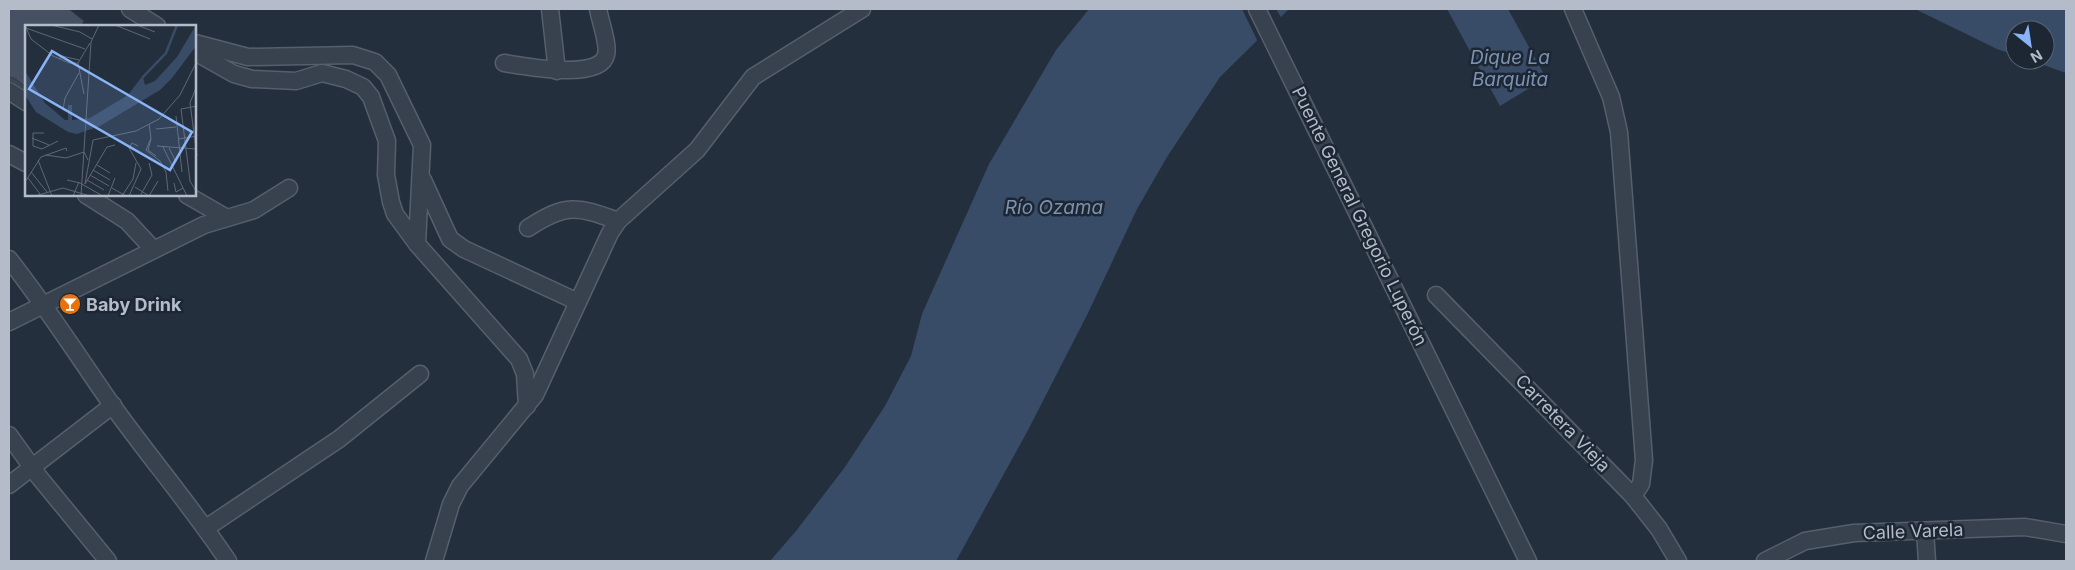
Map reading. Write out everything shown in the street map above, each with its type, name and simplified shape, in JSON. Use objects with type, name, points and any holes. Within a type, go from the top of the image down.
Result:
[{"type":"street","points":[[130,9],[155,25]]},
{"type":"street","points":[[550,9],[557,71]]},
{"type":"street","points":[[504,63],[557,71],[594,67],[604,60],[606,50],[598,9]]},
{"type":"street","points":[[434,561],[451,504],[460,486],[473,468],[527,406],[543,381],[610,233],[618,221],[697,150],[753,77],[862,9]]},
{"type":"street","name":"Puente General Gregorio Luperón","points":[[1257,9],[1528,561]]},
{"type":"street","points":[[1573,9],[1611,97],[1619,132],[1644,466],[1641,484],[1633,496]]},
{"type":"street","points":[[196,43],[248,57],[353,55],[375,62],[388,75],[422,145],[422,178],[417,244]]},
{"type":"street","points":[[196,53],[234,74],[252,79],[296,81],[322,73],[346,79],[363,87],[371,97],[387,141],[386,175],[395,214],[417,244],[519,358],[525,374],[527,406]]},
{"type":"street","points":[[9,91],[25,101]]},
{"type":"street","points":[[9,154],[25,162]]},
{"type":"street","points":[[422,178],[450,239],[464,249],[578,302]]},
{"type":"street","points":[[9,322],[204,225],[225,217],[254,210],[289,188]]},
{"type":"street","points":[[88,196],[127,221],[153,250]]},
{"type":"street","points":[[189,196],[225,217]]},
{"type":"street","points":[[528,228],[550,214],[570,208],[590,211],[618,221]]},
{"type":"street","points":[[9,258],[45,304],[113,406],[206,528],[228,561]]},
{"type":"street","name":"Carretera Vieja","points":[[1436,295],[1633,496],[1659,529],[1678,561]]},
{"type":"street","points":[[206,528],[339,439],[420,374]]},
{"type":"street","points":[[9,484],[113,406]]},
{"type":"street","points":[[9,435],[108,561]]},
{"type":"street","name":"Calle Varela","points":[[1765,561],[1793,545],[1820,537],[1854,533],[2025,527],[2066,534]]},
{"type":"street","points":[[1925,531],[1927,561]]},
{"type":"water","name":"Río Ozama","points":[[1089,9],[1289,9],[1220,77],[1167,157],[1137,209],[1088,313],[1027,432],[956,561],[770,561],[796,531],[845,467],[885,406],[911,356],[922,314],[989,164],[1056,50]]},
{"type":"water","name":"Dique La Barquita","points":[[1447,9],[1508,9],[1546,78],[1500,106]]},
{"type":"water","points":[[1915,9],[2066,9],[2066,73],[2055,69],[2055,20],[2005,20],[2005,52]]},
{"type":"pier","points":[[1242,9],[1276,9],[1282,19],[1258,42]]},
{"type":"building","points":[[9,9],[69,9],[84,21],[82,24],[84,25],[25,25],[25,86],[14,78],[9,77]]},
{"type":"place","name":"Baby Drink","points":[[70,304]]}]
